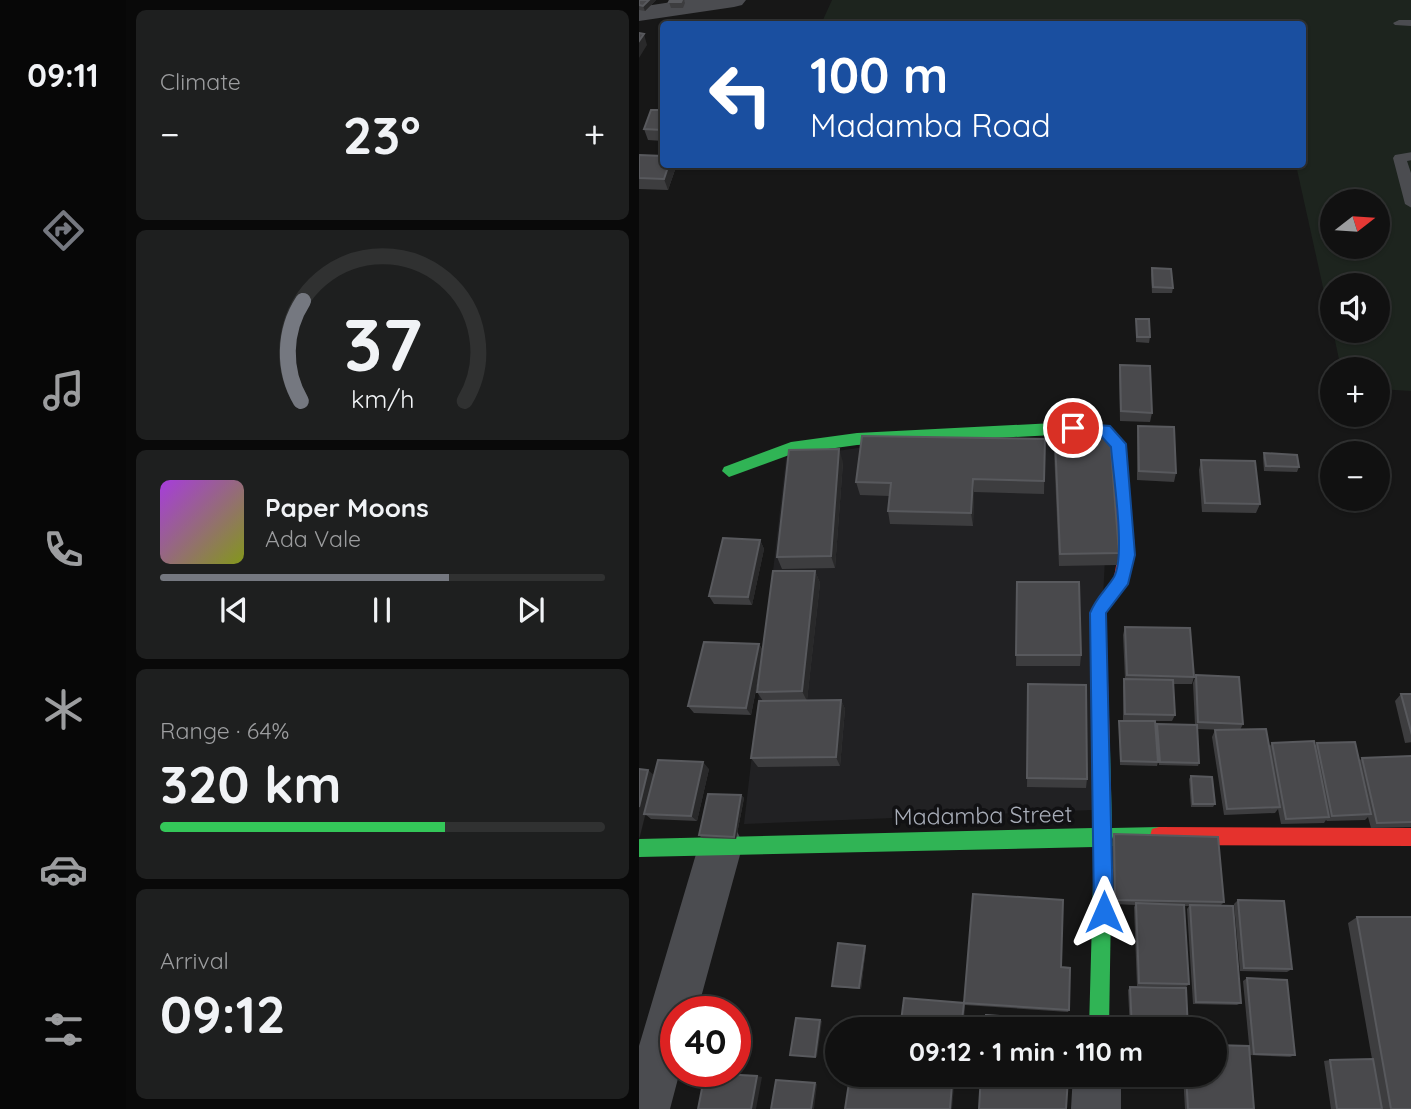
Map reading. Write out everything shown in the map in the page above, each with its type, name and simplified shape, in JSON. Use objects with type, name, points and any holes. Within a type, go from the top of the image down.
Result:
[{"type":"street","points":[[639,14],[734,0]]},
{"type":"street","points":[[729,471],[791,448],[857,439],[1073,428],[1105,430],[1118,444],[1127,555],[1122,579],[1103,600],[1098,613],[1105,889],[1100,1017]]},
{"type":"street","name":"Madamba Street","points":[[639,848],[1102,836],[1411,837]]},
{"type":"street","points":[[645,1109],[721,844]]},
{"type":"street","points":[[1096,1109],[1097,1087]]},
{"type":"lane","points":[[1411,156],[1400,159],[1411,204]]},
{"type":"shaded area","points":[[832,0],[1411,0],[1411,391],[1390,390],[1390,357],[1338,357],[1336,343],[1390,343],[1390,273],[1320,274],[1297,168],[1306,168],[1306,21],[822,21]]},
{"type":"shaded area","points":[[1111,443],[1092,810],[744,824],[786,458],[887,444]]},
{"type":"building","points":[[639,0],[649,0],[643,6],[639,5]]},
{"type":"building","points":[[651,110],[660,110],[660,130],[644,129]]},
{"type":"building","points":[[639,155],[660,156],[660,168],[668,168],[664,179],[639,178]]},
{"type":"building","points":[[1152,268],[1171,269],[1173,288],[1153,287]]},
{"type":"building","points":[[1136,319],[1149,319],[1150,337],[1137,337]]},
{"type":"building","points":[[1120,365],[1150,366],[1152,413],[1121,411]]},
{"type":"building","points":[[1138,426],[1174,427],[1176,473],[1139,471]]},
{"type":"building","points":[[862,436],[1045,439],[1044,481],[973,479],[971,513],[888,511],[891,483],[856,482]]},
{"type":"building","points":[[1110,437],[1119,553],[1060,554],[1055,438]]},
{"type":"building","points":[[839,449],[831,556],[777,557],[789,450]]},
{"type":"building","points":[[1264,453],[1297,455],[1299,467],[1266,466]]},
{"type":"building","points":[[1201,460],[1255,461],[1260,504],[1205,503]]},
{"type":"building","points":[[723,538],[760,540],[748,597],[709,596]]},
{"type":"building","points":[[773,571],[815,571],[802,691],[757,692]]},
{"type":"building","points":[[1017,582],[1079,582],[1081,655],[1016,655]]},
{"type":"building","points":[[1125,627],[1190,628],[1194,677],[1127,675]]},
{"type":"building","points":[[704,642],[759,644],[746,708],[688,706]]},
{"type":"building","points":[[1196,675],[1239,677],[1243,724],[1198,722]]},
{"type":"building","points":[[1124,679],[1173,680],[1175,715],[1125,714]]},
{"type":"building","points":[[1028,684],[1086,685],[1087,779],[1027,778]]},
{"type":"building","points":[[1401,694],[1412,694],[1412,735]]},
{"type":"building","points":[[841,700],[836,757],[751,758],[759,701]]},
{"type":"building","points":[[1119,721],[1155,721],[1158,762],[1121,761]]},
{"type":"building","points":[[1157,724],[1197,725],[1199,763],[1160,762]]},
{"type":"building","points":[[1266,729],[1280,807],[1227,809],[1215,730]]},
{"type":"building","points":[[1314,741],[1329,817],[1286,819],[1272,743]]},
{"type":"building","points":[[1355,742],[1371,814],[1332,816],[1317,743]]},
{"type":"building","points":[[1412,756],[1412,822],[1377,823],[1362,758]]},
{"type":"building","points":[[658,760],[703,762],[691,816],[644,814]]},
{"type":"building","points":[[639,769],[648,770],[639,807]]},
{"type":"building","points":[[1191,776],[1212,777],[1215,804],[1193,804]]},
{"type":"building","points":[[708,794],[741,795],[734,837],[699,835]]},
{"type":"building","points":[[1114,834],[1218,837],[1224,902],[1115,900]]},
{"type":"building","points":[[973,894],[1063,900],[1061,967],[1070,968],[1069,1010],[964,1003]]},
{"type":"building","points":[[1238,900],[1284,901],[1292,969],[1244,968]]},
{"type":"building","points":[[1136,903],[1184,905],[1189,984],[1139,983]]},
{"type":"building","points":[[1190,905],[1233,906],[1241,1003],[1196,1002]]},
{"type":"building","points":[[1357,917],[1412,917],[1412,1109],[1391,1109]]},
{"type":"building","points":[[838,943],[865,946],[859,988],[832,986]]},
{"type":"building","points":[[1247,978],[1287,980],[1295,1055],[1254,1054]]},
{"type":"building","points":[[1130,987],[1186,988],[1187,1017],[1131,1017]]},
{"type":"building","points":[[904,998],[964,1003],[962,1017],[902,1017]]},
{"type":"building","points":[[796,1018],[820,1020],[815,1057],[790,1055]]},
{"type":"building","points":[[1227,1045],[1249,1046],[1254,1109],[1188,1109],[1187,1087],[1227,1087]]},
{"type":"building","points":[[1373,1059],[1382,1109],[1337,1109],[1330,1060]]},
{"type":"building","points":[[751,1076],[757,1076],[751,1109],[698,1109],[702,1087],[751,1087]]},
{"type":"building","points":[[776,1080],[815,1083],[811,1109],[771,1109]]},
{"type":"building","points":[[848,1087],[952,1087],[950,1109],[845,1109]]},
{"type":"building","points":[[980,1087],[1067,1087],[1066,1109],[979,1109]]},
{"type":"traffic: fast","points":[[729,471],[791,448],[857,439],[1073,428],[1105,430],[1112,439]]},
{"type":"traffic: fast","points":[[1099,1017],[1104,889],[1101,750]]},
{"type":"traffic: fast","points":[[639,848],[1159,836]]},
{"type":"traffic: jam","points":[[1101,750],[1098,613],[1122,577],[1127,549],[1126,512],[1118,445],[1112,439]]},
{"type":"traffic: jam","points":[[1159,836],[1412,837]]},
{"type":"route","points":[[1073,428],[1105,430],[1118,444],[1127,555],[1122,579],[1103,600],[1098,613],[1104,912]]}]
